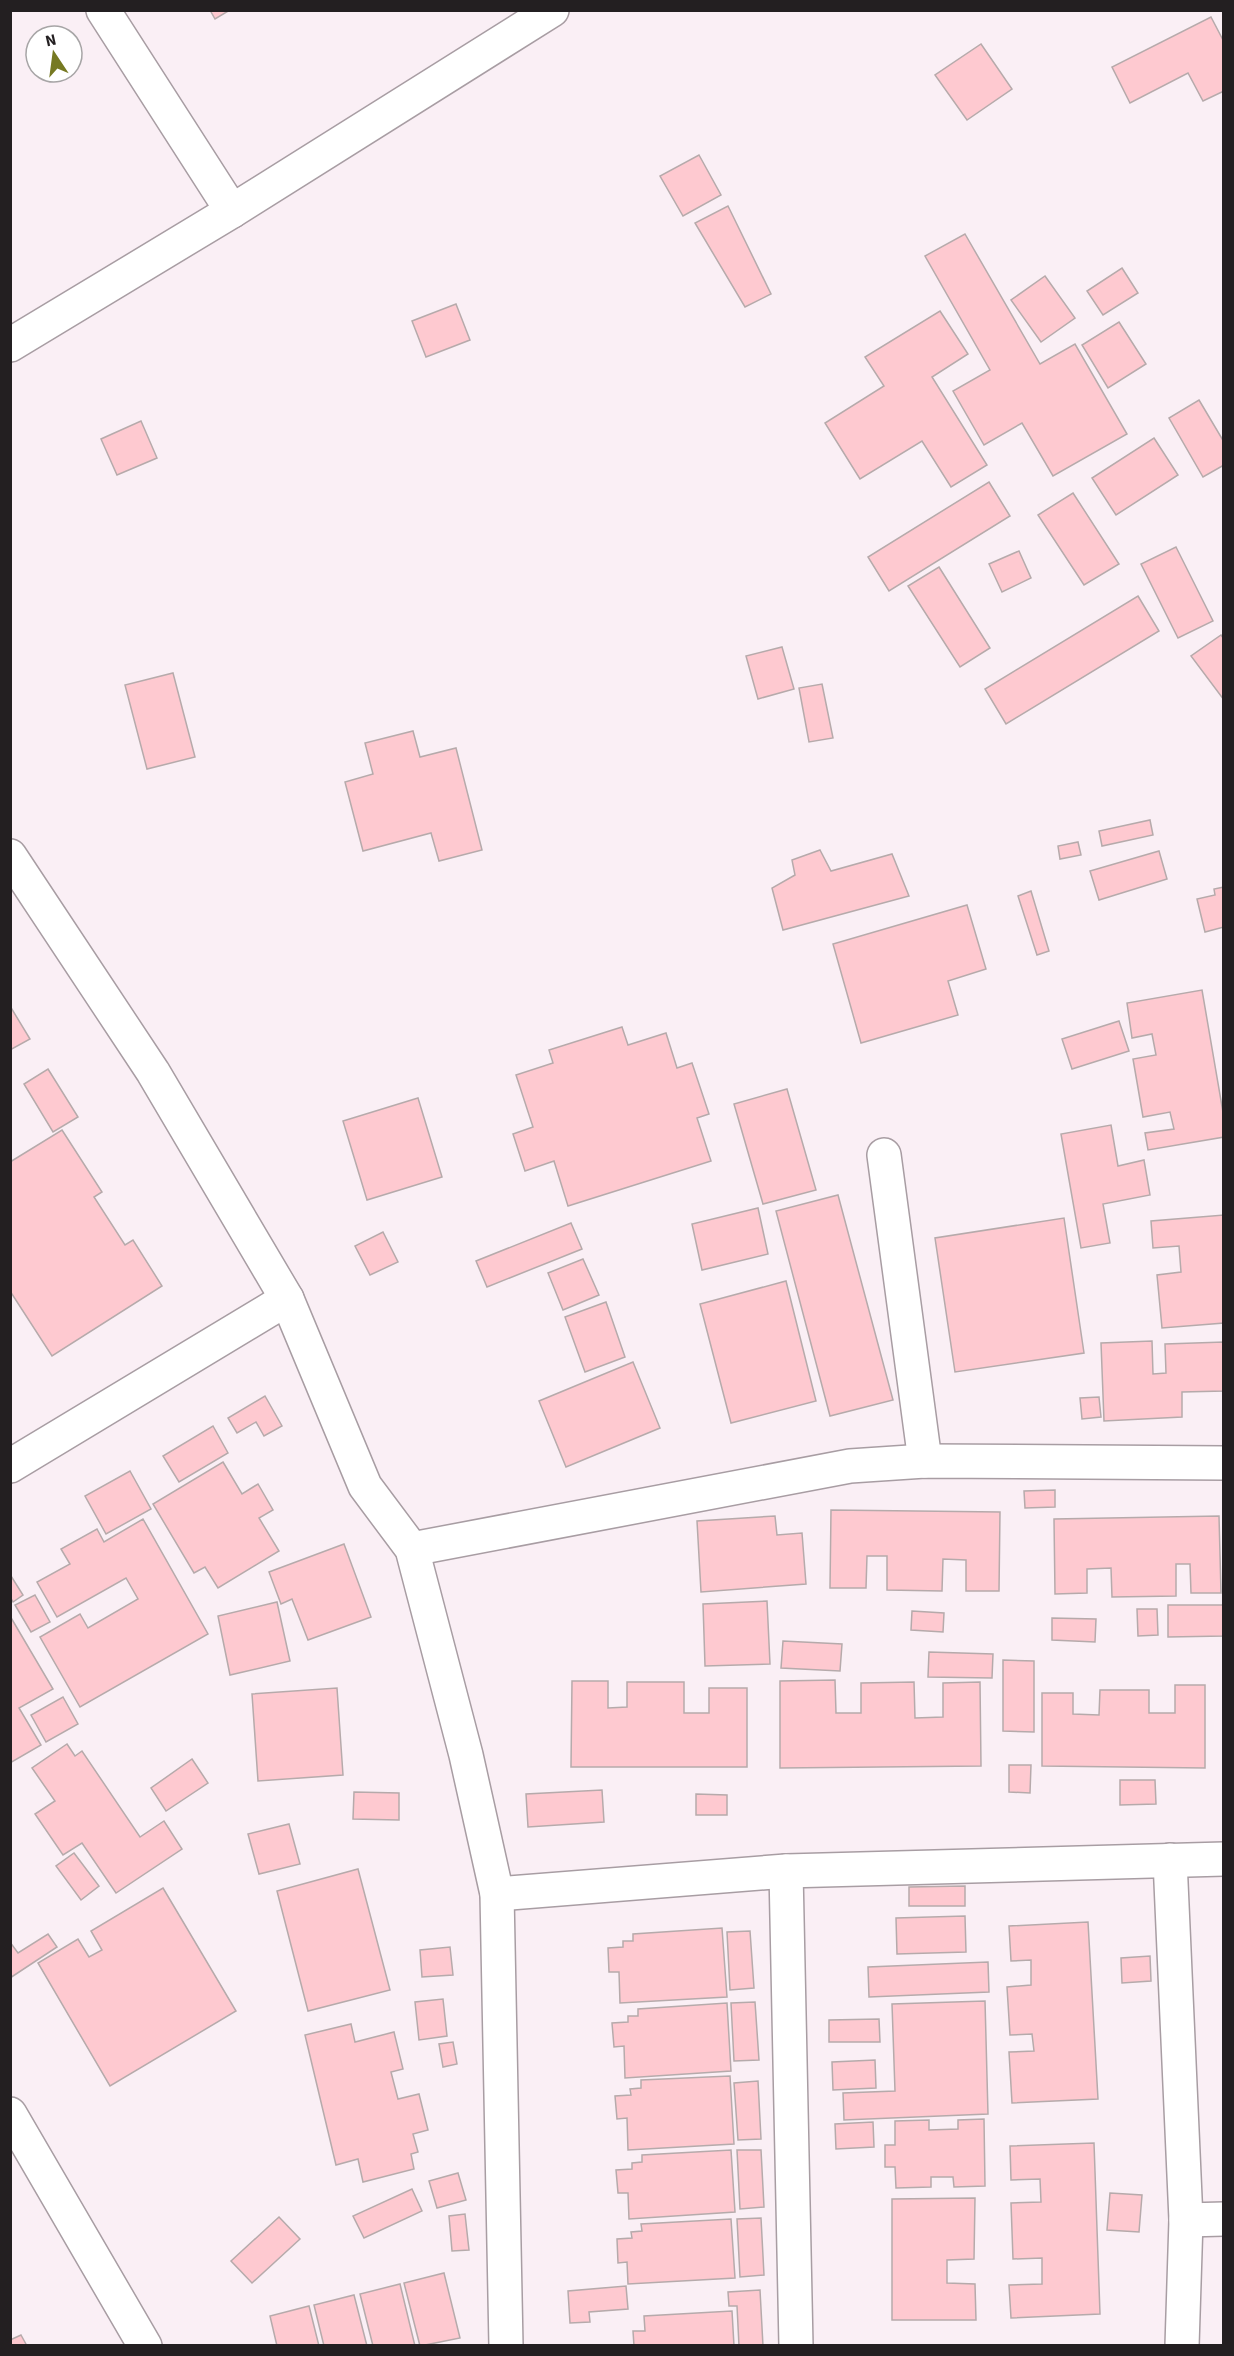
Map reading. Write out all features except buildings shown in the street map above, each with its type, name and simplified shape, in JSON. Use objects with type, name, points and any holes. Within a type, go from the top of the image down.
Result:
[{"type":"street","points":[[104,10],[232,212]]},
{"type":"street","points":[[10,345],[232,212],[552,10]]},
{"type":"street","points":[[10,856],[153,1072],[286,1299],[365,1486],[412,1549],[466,1755],[497,1894],[506,2346]]},
{"type":"street","points":[[884,1155],[925,1461]]},
{"type":"street","points":[[10,1466],[286,1299]]},
{"type":"street","points":[[412,1549],[850,1466],[925,1461],[1224,1463]]},
{"type":"street","points":[[497,1894],[786,1871],[1224,1859]]},
{"type":"street","points":[[1170,1860],[1186,2220],[1182,2346]]},
{"type":"street","points":[[786,1871],[796,2346]]},
{"type":"street","points":[[10,2114],[145,2346]]},
{"type":"street","points":[[1186,2220],[1224,2219]]}]
